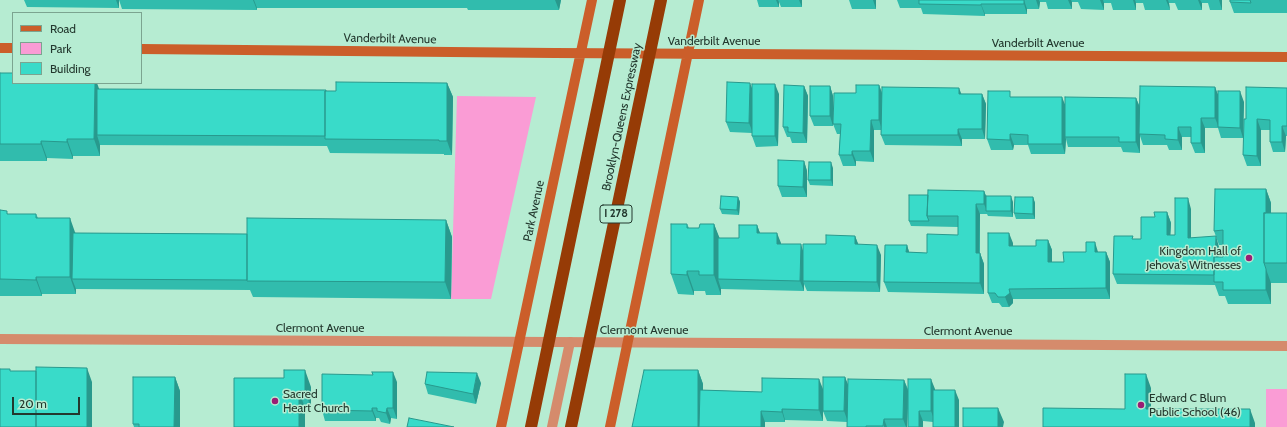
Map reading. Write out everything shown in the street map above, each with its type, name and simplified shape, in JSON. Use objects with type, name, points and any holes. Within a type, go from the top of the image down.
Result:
[{"type":"highway","points":[[531,427],[620,0]]},
{"type":"highway","name":"Brooklyn-Queens Expressway","points":[[571,427],[661,0]]},
{"type":"main road","name":"Park Avenue","points":[[501,427],[592,0]]},
{"type":"main road","points":[[610,427],[699,0]]},
{"type":"main road","points":[[0,48],[12,48]]},
{"type":"main road","name":"Vanderbilt Avenue","points":[[142,50],[1287,57]]},
{"type":"street","name":"Clermont Avenue","points":[[0,339],[1287,346]]},
{"type":"street","points":[[552,427],[570,342]]},
{"type":"green space","points":[[457,96],[536,97],[491,299],[451,299]]},
{"type":"green space","points":[[1266,389],[1287,389],[1287,427],[1266,427]]},
{"type":"building","points":[[919,0],[1024,0],[1024,4],[919,4]]},
{"type":"building","points":[[1230,0],[1250,0],[1251,3],[1230,2]]},
{"type":"building","points":[[0,73],[12,73],[12,84],[95,84],[94,139],[67,139],[67,142],[41,141],[41,144],[0,144]]},
{"type":"building","points":[[336,82],[447,83],[447,141],[325,139],[325,91],[336,91]]},
{"type":"building","points":[[727,82],[750,83],[749,123],[726,122]]},
{"type":"building","points":[[752,84],[775,84],[775,136],[752,136]]},
{"type":"building","points":[[784,85],[804,86],[803,133],[788,132],[788,127],[783,127]]},
{"type":"building","points":[[856,85],[879,85],[879,120],[871,120],[870,151],[852,151],[852,155],[839,155],[841,124],[833,124],[834,93],[856,93]]},
{"type":"building","points":[[810,86],[830,86],[830,116],[810,116]]},
{"type":"building","points":[[1140,86],[1215,87],[1215,118],[1201,118],[1201,143],[1191,143],[1191,127],[1178,127],[1178,140],[1165,139],[1165,135],[1139,134]]},
{"type":"building","points":[[882,87],[959,88],[959,94],[982,94],[982,129],[958,129],[958,135],[881,135]]},
{"type":"building","points":[[1246,87],[1287,88],[1287,126],[1282,126],[1282,142],[1270,142],[1270,120],[1257,119],[1257,156],[1243,155],[1244,119],[1246,119]]},
{"type":"building","points":[[97,89],[326,90],[325,136],[97,135]]},
{"type":"building","points":[[988,91],[1010,91],[1010,97],[1062,97],[1062,144],[1028,144],[1028,135],[1010,134],[1010,140],[987,139]]},
{"type":"building","points":[[1218,91],[1240,91],[1240,128],[1218,127]]},
{"type":"building","points":[[1065,97],[1136,98],[1136,142],[1119,142],[1119,137],[1065,137]]},
{"type":"building","points":[[778,160],[804,161],[803,187],[778,186]]},
{"type":"building","points":[[809,162],[831,162],[831,180],[808,180]]},
{"type":"building","name":"Kingdom Hall of Jehova's Witnesses","points":[[1215,189],[1266,189],[1266,213],[1264,213],[1264,263],[1266,269],[1266,290],[1223,290],[1223,282],[1214,282],[1214,257],[1223,257],[1223,230],[1214,231]]},
{"type":"building","points":[[928,190],[984,191],[984,204],[976,204],[976,253],[980,253],[980,283],[884,282],[885,245],[907,245],[906,252],[927,253],[927,234],[958,235],[958,216],[927,216]]},
{"type":"building","points":[[909,195],[928,195],[927,216],[929,221],[909,221]]},
{"type":"building","points":[[721,196],[738,197],[737,210],[720,209]]},
{"type":"building","points":[[986,196],[1011,196],[1011,211],[986,211]]},
{"type":"building","points":[[1015,197],[1033,197],[1033,214],[1014,213]]},
{"type":"building","points":[[1175,198],[1188,198],[1188,238],[1216,236],[1214,275],[1113,274],[1114,236],[1133,236],[1132,239],[1141,239],[1141,217],[1155,217],[1154,212],[1167,212],[1167,235],[1175,235]]},
{"type":"building","points":[[0,210],[7,211],[7,214],[36,214],[36,218],[70,218],[70,277],[36,277],[36,280],[0,279]]},
{"type":"building","points":[[1264,213],[1287,213],[1287,263],[1264,263]]},
{"type":"building","points":[[247,218],[446,220],[445,282],[247,281]]},
{"type":"building","points":[[671,224],[687,224],[687,228],[699,228],[700,224],[714,224],[714,275],[699,275],[699,271],[687,271],[687,275],[671,274]]},
{"type":"building","points":[[739,225],[757,225],[757,233],[777,233],[777,244],[801,244],[800,281],[718,279],[718,238],[739,238]]},
{"type":"building","points":[[73,233],[247,234],[247,280],[72,279]]},
{"type":"building","points":[[988,233],[1009,233],[1009,246],[1036,246],[1036,240],[1048,240],[1048,262],[1064,262],[1063,252],[1086,252],[1086,242],[1095,242],[1095,252],[1106,252],[1106,288],[1009,289],[1010,293],[1005,297],[998,297],[995,293],[988,293]]},
{"type":"building","points":[[826,235],[855,236],[855,244],[877,245],[877,282],[803,281],[803,244],[826,244]]},
{"type":"building","points":[[36,367],[87,368],[87,427],[36,427]]},
{"type":"building","points":[[0,369],[10,369],[10,371],[36,371],[36,427],[0,427]]},
{"type":"building","points":[[284,370],[305,370],[305,391],[299,391],[299,427],[234,427],[234,378],[284,378]]},
{"type":"building","points":[[644,370],[698,370],[698,427],[632,427]]},
{"type":"building","points":[[372,372],[393,372],[393,408],[387,408],[386,413],[377,411],[377,408],[372,408],[372,411],[322,410],[322,374],[373,375]]},
{"type":"building","points":[[427,372],[477,373],[473,394],[425,384]]},
{"type":"building","points":[[1125,374],[1146,374],[1146,409],[1250,409],[1250,427],[1043,427],[1043,408],[1125,409]]},
{"type":"building","points":[[133,377],[175,377],[174,427],[139,427],[139,424],[133,424]]},
{"type":"building","points":[[823,377],[845,377],[844,411],[823,411]]},
{"type":"building","points":[[762,378],[819,379],[819,410],[782,409],[782,412],[761,411],[761,427],[699,427],[700,390],[762,392]]},
{"type":"building","points":[[848,379],[904,380],[903,419],[884,419],[883,426],[847,427]]},
{"type":"building","points":[[908,379],[931,379],[931,411],[919,411],[919,427],[908,427]]},
{"type":"building","points":[[933,390],[955,390],[955,427],[933,427]]},
{"type":"building","points":[[963,408],[998,408],[998,427],[963,427]]},
{"type":"building","points":[[409,418],[454,427],[407,427]]},
{"type":"place","name":"Kingdom Hall of Jehova's Witnesses","points":[[1249,258]]},
{"type":"place","name":"Sacred Heart Church","points":[[275,401]]},
{"type":"place","name":"Edward C Blum Public School (46)","points":[[1141,405]]}]
